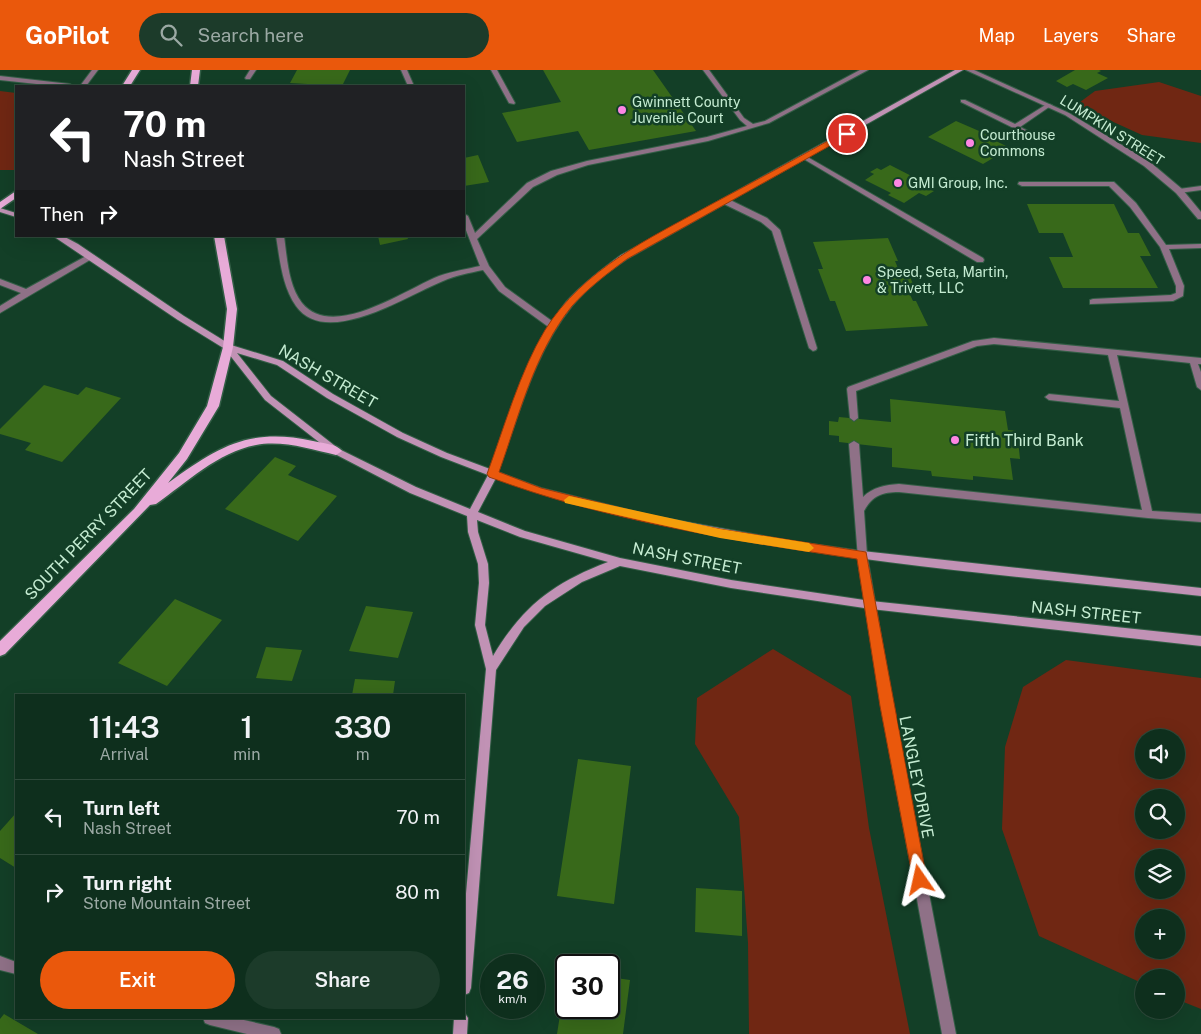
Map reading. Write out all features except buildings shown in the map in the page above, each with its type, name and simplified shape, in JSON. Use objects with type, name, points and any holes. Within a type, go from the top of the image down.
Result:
[{"type":"main road","points":[[127,85],[136,70]]},
{"type":"main road","points":[[192,85],[196,70]]},
{"type":"main road","points":[[0,206],[15,195]]},
{"type":"main road","name":"SOUTH PERRY STREET","points":[[0,650],[138,512],[183,456],[213,406],[228,347],[232,309],[219,237]]},
{"type":"main road","points":[[138,512],[229,450],[254,442],[278,440],[336,451]]},
{"type":"street","points":[[84,85],[95,70]]},
{"type":"street","points":[[248,78],[253,70]]},
{"type":"street","points":[[404,70],[411,85]]},
{"type":"street","points":[[494,70],[512,103]]},
{"type":"street","points":[[706,70],[742,118],[752,127]]},
{"type":"street","points":[[473,240],[530,185],[554,173],[587,163],[708,139],[752,127],[767,122],[865,70]]},
{"type":"street","points":[[465,976],[491,669],[480,625],[484,564],[473,532],[472,515],[492,474],[534,360],[553,326],[570,303],[595,278],[624,257],[960,70]]},
{"type":"street","name":"LUMPKIN STREET","points":[[969,70],[1067,114],[1147,164],[1180,191],[1201,217]]},
{"type":"street","points":[[0,78],[61,85]]},
{"type":"street","points":[[963,101],[1040,139]]},
{"type":"street","points":[[1015,127],[1049,105]]},
{"type":"street","points":[[804,157],[980,260]]},
{"type":"street","points":[[1022,184],[1111,184],[1133,205],[1164,248],[1180,286],[1180,294],[1173,298],[1093,302]]},
{"type":"street","points":[[1180,191],[1201,188]]},
{"type":"street","points":[[724,201],[764,220],[776,230],[813,348]]},
{"type":"street","points":[[0,210],[15,215]]},
{"type":"street","points":[[465,219],[485,267],[502,289],[553,326]]},
{"type":"street","name":"NASH STREET","points":[[60,237],[228,347],[280,362],[330,396],[400,435],[444,455],[539,491],[653,520],[720,534],[862,555],[1201,592]]},
{"type":"street","points":[[280,237],[290,286],[298,304],[306,312],[320,318],[336,320],[353,317],[439,278],[485,267]]},
{"type":"street","points":[[1164,248],[1201,246]]},
{"type":"street","points":[[0,310],[27,292],[92,257]]},
{"type":"street","points":[[0,282],[27,292]]},
{"type":"street","points":[[854,418],[851,389],[976,343],[994,341],[1197,361],[1201,387]]},
{"type":"street","name":"NASH STREET","points":[[228,347],[268,398],[336,451],[413,490],[523,534],[620,562],[731,584],[870,605],[1201,641]]},
{"type":"street","points":[[1112,352],[1148,514]]},
{"type":"street","points":[[1050,397],[1124,405]]},
{"type":"street","name":"LANGLEY DRIVE","points":[[854,444],[862,555],[870,605],[887,706],[949,1034]]},
{"type":"street","points":[[860,509],[868,496],[874,492],[899,488],[1201,518]]},
{"type":"street","points":[[491,669],[519,625],[554,592],[576,579],[620,562]]},
{"type":"street","points":[[0,964],[15,968]]},
{"type":"street","points":[[214,1019],[274,1034]]},
{"type":"street","points":[[460,1034],[461,1019]]},
{"type":"shaded area","points":[[1159,82],[1201,96],[1201,143],[1142,135],[1076,105],[1095,91]]},
{"type":"shaded area","points":[[0,91],[15,93],[15,170],[0,170]]},
{"type":"shaded area","points":[[773,649],[851,696],[869,828],[910,1034],[749,1034],[748,943],[739,817],[695,744],[697,698]]},
{"type":"shaded area","points":[[1066,660],[1201,678],[1201,1009],[1185,1003],[1185,969],[1135,969],[1135,980],[1039,936],[1002,829],[1005,747],[1023,687]]},
{"type":"slow traffic","points":[[569,500],[720,534],[809,548]]},
{"type":"place","name":"Gwinnett County Juvenile Court","points":[[622,110]]},
{"type":"place","name":"Courthouse Commons","points":[[970,143]]},
{"type":"place","name":"GMI Group, Inc.","points":[[898,183]]},
{"type":"place","name":"Speed, Seta, Martin, & Trivett, LLC","points":[[867,280]]},
{"type":"place","name":"Fifth Third Bank","points":[[955,440]]},
{"type":"route","points":[[847,134],[657,238],[624,257],[595,278],[570,303],[550,330],[534,360],[506,441],[492,474],[580,503],[653,520],[720,534],[862,555],[887,706],[920,880]]}]
